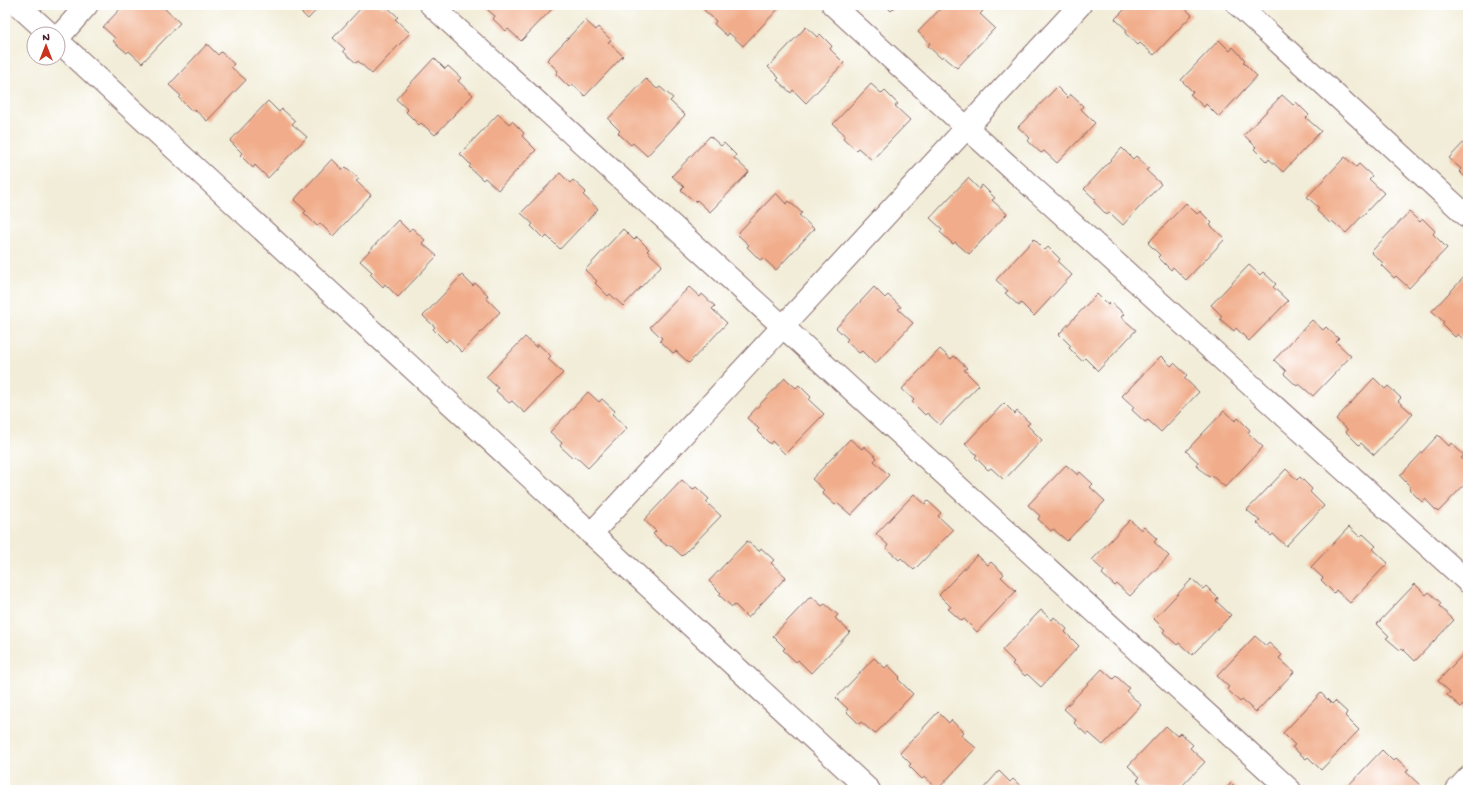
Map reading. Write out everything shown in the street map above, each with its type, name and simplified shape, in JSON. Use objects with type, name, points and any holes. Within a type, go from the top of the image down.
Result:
[{"type":"street","points":[[18,5],[41,26]]},
{"type":"street","points":[[66,29],[87,5]]},
{"type":"street","points":[[431,5],[1290,790]]},
{"type":"street","points":[[833,5],[966,128],[1468,582]]},
{"type":"street","points":[[591,534],[1080,5]]},
{"type":"street","points":[[1238,5],[1468,217]]},
{"type":"street","points":[[66,48],[869,790]]},
{"type":"street","points":[[1457,790],[1468,778]]},
{"type":"building","points":[[124,5],[167,5],[168,6],[165,9],[180,23],[142,63],[129,51],[127,53],[113,41],[115,38],[103,27]]},
{"type":"building","points":[[289,5],[321,5],[308,19],[295,6],[292,8]]},
{"type":"building","points":[[364,5],[380,5],[382,8],[385,5],[398,17],[395,19],[410,33],[372,74],[358,61],[356,63],[343,51],[345,49],[333,38]]},
{"type":"building","points":[[482,5],[556,5],[521,41],[508,29],[506,31],[493,19],[495,16]]},
{"type":"building","points":[[709,5],[781,6],[743,46],[729,33],[727,36],[714,24],[716,21],[704,10]]},
{"type":"building","points":[[885,5],[897,5],[891,11]]},
{"type":"building","points":[[944,5],[976,5],[983,11],[980,14],[995,28],[957,68],[943,56],[941,58],[928,46],[930,43],[918,32]]},
{"type":"building","points":[[1129,5],[1181,5],[1192,15],[1154,55],[1140,43],[1138,45],[1125,33],[1127,30],[1115,19]]},
{"type":"building","points":[[585,20],[596,30],[598,27],[611,40],[608,42],[623,56],[585,96],[572,84],[569,87],[556,74],[558,71],[547,60]]},
{"type":"building","points":[[806,27],[817,37],[820,34],[832,46],[830,49],[844,63],[806,103],[793,90],[791,93],[777,80],[779,78],[768,67]]},
{"type":"building","points":[[1219,40],[1230,51],[1233,47],[1245,60],[1243,62],[1257,76],[1219,117],[1206,104],[1204,107],[1190,94],[1193,92],[1181,80]]},
{"type":"building","points":[[207,44],[218,55],[221,52],[234,64],[231,67],[246,80],[207,121],[194,109],[192,111],[179,98],[181,96],[169,85]]},
{"type":"building","points":[[434,58],[445,69],[448,66],[461,78],[458,81],[473,95],[435,135],[421,123],[419,125],[406,112],[408,110],[396,99]]},
{"type":"building","points":[[646,79],[657,89],[660,87],[673,98],[670,101],[685,115],[647,156],[633,143],[631,145],[618,133],[620,131],[608,119]]},
{"type":"building","points":[[871,84],[882,94],[885,91],[898,104],[895,106],[910,120],[872,160],[858,148],[856,150],[843,138],[845,135],[833,124]]},
{"type":"building","points":[[1057,87],[1068,98],[1070,94],[1083,106],[1081,109],[1095,123],[1057,163],[1044,151],[1041,153],[1028,141],[1030,138],[1018,127]]},
{"type":"building","points":[[1282,95],[1293,105],[1296,102],[1309,115],[1306,118],[1321,131],[1283,172],[1269,159],[1267,162],[1254,149],[1256,147],[1244,135]]},
{"type":"building","points":[[268,101],[279,112],[282,109],[295,121],[292,124],[307,137],[268,178],[255,165],[253,168],[240,155],[242,153],[230,141]]},
{"type":"building","points":[[498,114],[509,124],[512,121],[524,133],[522,136],[536,150],[498,190],[485,178],[483,180],[469,167],[471,165],[460,154]]},
{"type":"building","points":[[710,136],[721,146],[724,143],[736,155],[734,158],[749,172],[710,212],[697,200],[695,202],[681,190],[684,187],[672,176]]},
{"type":"building","points":[[1468,138],[1468,180],[1459,171],[1461,169],[1449,158]]},
{"type":"building","points":[[1122,148],[1133,159],[1136,156],[1149,168],[1146,170],[1161,184],[1123,225],[1109,212],[1107,215],[1094,202],[1096,200],[1084,189]]},
{"type":"building","points":[[1345,157],[1356,167],[1359,164],[1372,176],[1369,179],[1384,193],[1346,233],[1332,221],[1330,223],[1317,211],[1319,208],[1307,197]]},
{"type":"building","points":[[332,159],[343,170],[346,167],[359,179],[356,181],[371,195],[333,236],[320,223],[317,226],[304,213],[306,211],[294,200]]},
{"type":"building","points":[[560,173],[570,183],[573,180],[586,192],[583,195],[598,209],[560,249],[547,236],[544,239],[531,226],[533,224],[521,213]]},
{"type":"building","points":[[968,178],[979,189],[982,185],[995,198],[992,200],[1007,214],[969,254],[955,242],[953,244],[940,232],[942,229],[930,218]]},
{"type":"building","points":[[776,193],[786,204],[789,201],[802,213],[799,215],[814,229],[776,270],[763,258],[760,260],[747,247],[749,245],[737,234]]},
{"type":"building","points":[[1186,203],[1197,214],[1200,211],[1212,223],[1210,225],[1225,239],[1186,280],[1173,267],[1171,270],[1158,257],[1160,255],[1148,243]]},
{"type":"building","points":[[1409,212],[1420,222],[1423,219],[1435,231],[1433,234],[1447,248],[1409,288],[1396,276],[1394,278],[1381,265],[1383,263],[1371,252]]},
{"type":"building","points":[[398,220],[409,231],[412,228],[425,240],[422,243],[437,256],[398,297],[385,284],[383,287],[370,274],[372,272],[360,261]]},
{"type":"building","points":[[623,229],[634,240],[637,237],[649,249],[647,251],[662,265],[623,306],[610,294],[608,296],[595,283],[597,281],[585,270]]},
{"type":"building","points":[[1034,239],[1045,250],[1048,247],[1060,259],[1058,262],[1072,275],[1034,316],[1021,303],[1019,306],[1005,293],[1008,291],[996,280]]},
{"type":"building","points":[[1249,265],[1260,275],[1263,272],[1276,284],[1273,287],[1288,301],[1249,341],[1236,328],[1234,331],[1220,319],[1222,316],[1211,305]]},
{"type":"building","points":[[1468,273],[1468,344],[1458,334],[1455,337],[1442,324],[1444,322],[1432,311]]},
{"type":"building","points":[[462,275],[473,286],[475,283],[488,295],[486,298],[500,312],[462,352],[449,339],[446,342],[433,329],[435,327],[423,316]]},
{"type":"building","points":[[689,287],[700,297],[702,294],[715,306],[712,309],[727,323],[689,363],[676,351],[673,353],[660,341],[662,338],[650,327]]},
{"type":"building","points":[[874,287],[885,298],[888,295],[901,307],[898,309],[913,323],[875,364],[862,351],[859,353],[846,341],[848,339],[836,328]]},
{"type":"building","points":[[1097,294],[1108,305],[1111,302],[1124,314],[1121,317],[1136,330],[1098,371],[1085,358],[1082,361],[1069,348],[1071,346],[1059,334]]},
{"type":"building","points":[[1312,320],[1323,330],[1326,327],[1339,339],[1336,342],[1351,356],[1313,396],[1299,384],[1297,386],[1284,374],[1286,371],[1274,360]]},
{"type":"building","points":[[525,337],[536,347],[538,344],[551,356],[548,359],[563,373],[525,413],[512,401],[509,403],[496,391],[498,388],[486,377]]},
{"type":"building","points":[[940,349],[951,359],[954,356],[967,368],[964,370],[979,385],[940,425],[927,413],[925,415],[912,402],[914,400],[902,389]]},
{"type":"building","points":[[1161,356],[1171,366],[1174,363],[1187,375],[1184,378],[1199,392],[1161,432],[1148,420],[1145,422],[1132,410],[1134,407],[1122,396]]},
{"type":"building","points":[[785,378],[796,388],[799,385],[811,397],[809,400],[824,414],[785,454],[772,441],[770,444],[757,431],[759,429],[747,418]]},
{"type":"building","points":[[1374,378],[1385,389],[1388,386],[1401,398],[1398,401],[1413,414],[1374,455],[1361,443],[1359,445],[1346,432],[1348,430],[1336,419]]},
{"type":"building","points":[[588,392],[599,402],[602,399],[615,411],[612,414],[627,428],[588,468],[575,456],[573,458],[560,446],[562,443],[550,432]]},
{"type":"building","points":[[1004,403],[1015,414],[1017,411],[1030,423],[1027,425],[1042,440],[1004,480],[991,468],[988,470],[975,457],[977,455],[965,444]]},
{"type":"building","points":[[1224,411],[1235,421],[1238,418],[1250,430],[1248,433],[1263,447],[1225,487],[1211,475],[1209,477],[1196,465],[1198,462],[1186,451]]},
{"type":"building","points":[[1438,435],[1449,446],[1451,443],[1464,455],[1461,458],[1468,464],[1468,481],[1438,512],[1425,499],[1422,502],[1409,489],[1411,487],[1400,476]]},
{"type":"building","points":[[850,439],[862,449],[864,446],[877,458],[874,461],[889,475],[851,515],[837,503],[835,505],[822,493],[824,490],[812,479]]},
{"type":"building","points":[[1066,465],[1078,475],[1080,472],[1093,484],[1090,487],[1105,501],[1067,541],[1053,529],[1051,531],[1038,519],[1040,516],[1028,505]]},
{"type":"building","points":[[1286,469],[1297,480],[1300,477],[1312,489],[1310,492],[1324,506],[1286,546],[1273,534],[1271,536],[1257,523],[1260,521],[1247,510]]},
{"type":"building","points":[[682,480],[693,490],[696,487],[709,499],[706,502],[721,516],[682,556],[669,544],[667,546],[653,534],[656,531],[644,520]]},
{"type":"building","points":[[914,494],[925,504],[928,501],[941,513],[938,516],[953,530],[914,570],[901,558],[899,560],[886,548],[888,545],[876,534]]},
{"type":"building","points":[[1130,520],[1141,530],[1144,527],[1157,539],[1154,542],[1169,556],[1130,596],[1117,584],[1115,586],[1102,574],[1104,571],[1092,560]]},
{"type":"building","points":[[1349,527],[1360,537],[1363,534],[1376,546],[1373,549],[1388,563],[1350,603],[1336,590],[1334,593],[1321,580],[1323,578],[1311,567]]},
{"type":"building","points":[[747,541],[759,551],[761,548],[774,560],[771,563],[786,577],[748,618],[735,605],[732,607],[719,595],[721,593],[709,581]]},
{"type":"building","points":[[977,555],[988,565],[991,562],[1004,574],[1001,577],[1016,591],[977,632],[964,619],[962,621],[948,609],[951,607],[939,595]]},
{"type":"building","points":[[1192,579],[1203,589],[1206,586],[1218,598],[1216,601],[1231,615],[1192,655],[1179,643],[1177,645],[1163,632],[1165,630],[1154,619]]},
{"type":"building","points":[[1415,584],[1426,595],[1429,592],[1441,603],[1439,606],[1454,620],[1415,661],[1402,648],[1400,650],[1386,638],[1389,636],[1377,624]]},
{"type":"building","points":[[811,596],[822,606],[825,604],[838,615],[835,618],[850,632],[811,673],[798,660],[796,662],[783,650],[785,648],[773,636]]},
{"type":"building","points":[[1041,610],[1052,620],[1054,617],[1067,629],[1065,632],[1079,646],[1041,687],[1027,674],[1025,676],[1012,664],[1014,662],[1002,650]]},
{"type":"building","points":[[1255,636],[1266,646],[1269,643],[1282,655],[1279,658],[1294,672],[1256,712],[1242,700],[1240,702],[1227,689],[1229,687],[1217,676]]},
{"type":"building","points":[[1468,649],[1468,710],[1463,705],[1461,707],[1447,695],[1450,692],[1438,681]]},
{"type":"building","points":[[874,658],[885,668],[888,665],[900,677],[898,679],[913,694],[875,734],[861,722],[859,724],[846,711],[848,709],[836,698]]},
{"type":"building","points":[[1102,669],[1113,679],[1116,676],[1129,688],[1126,691],[1141,705],[1103,745],[1089,733],[1087,735],[1074,723],[1076,720],[1064,709]]},
{"type":"building","points":[[1321,693],[1332,704],[1335,701],[1347,712],[1345,716],[1359,730],[1321,770],[1308,757],[1306,759],[1292,747],[1295,745],[1283,733]]},
{"type":"building","points":[[938,712],[949,723],[951,720],[964,732],[961,735],[976,748],[938,789],[925,777],[922,779],[909,766],[911,764],[900,753]]},
{"type":"building","points":[[1166,726],[1177,736],[1180,733],[1193,745],[1190,748],[1205,762],[1178,790],[1148,790],[1137,780],[1140,777],[1128,766]]},
{"type":"building","points":[[1382,750],[1393,761],[1396,758],[1409,770],[1406,772],[1421,786],[1417,790],[1344,790]]},
{"type":"building","points":[[999,771],[1010,782],[1013,779],[1025,790],[982,790]]},
{"type":"building","points":[[1231,783],[1238,790],[1225,790]]}]
